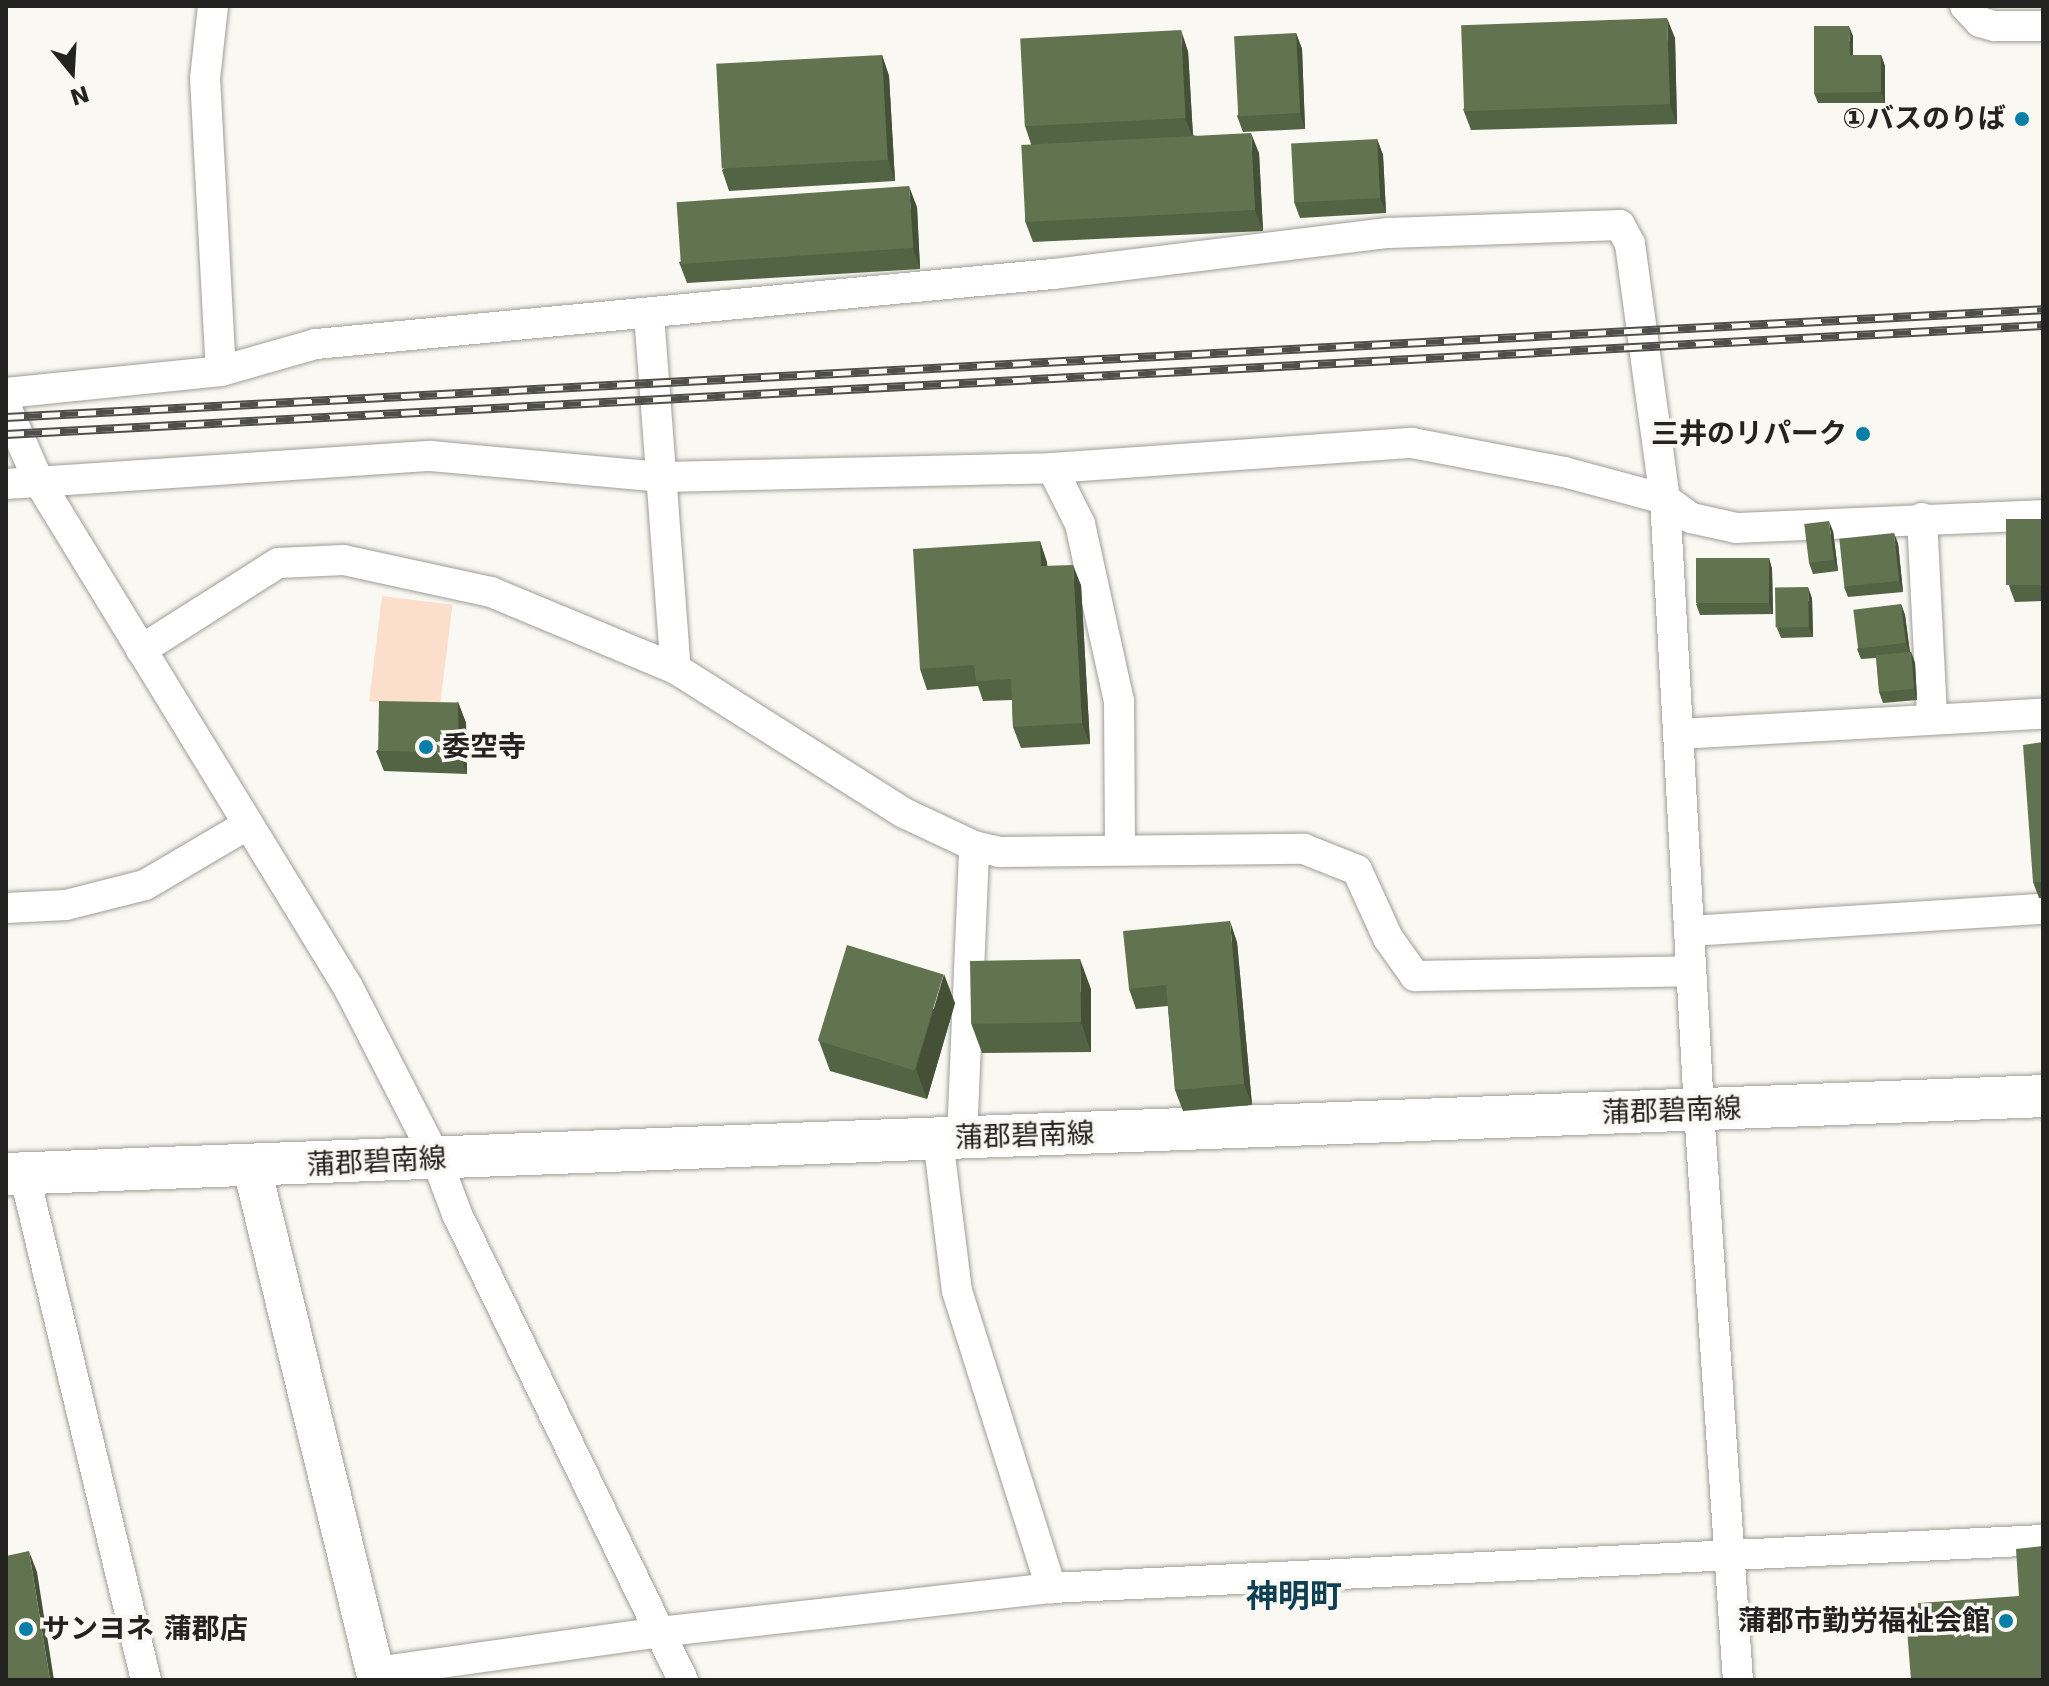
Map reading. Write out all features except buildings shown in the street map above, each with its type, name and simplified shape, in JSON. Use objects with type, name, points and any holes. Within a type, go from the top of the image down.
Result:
[{"type":"main road","name":"蒲郡碧南線","points":[[15,1173],[252,1168],[436,1158],[2043,1096]]},
{"type":"street","points":[[213,6],[205,78],[221,371]]},
{"type":"street","points":[[1965,6],[1980,22],[1994,26],[2043,26]]},
{"type":"street","points":[[6,393],[221,371],[316,344],[1053,274],[1388,233],[1610,222],[1620,225],[1630,244],[1665,499],[1680,734],[1690,971],[1738,1680]]},
{"type":"street","points":[[649,314],[676,669]]},
{"type":"street","points":[[6,407],[39,482],[348,987],[436,1158],[457,1214],[683,1680]]},
{"type":"street","points":[[6,484],[431,456],[663,477],[1052,468],[1412,443],[1531,464],[1665,499],[1691,518],[1736,528],[2043,515]]},
{"type":"street","points":[[1052,468],[1080,524],[1119,701],[1120,849]]},
{"type":"street","points":[[1922,518],[1932,718]]},
{"type":"street","points":[[141,650],[278,563],[344,560],[491,592],[676,669],[904,813],[974,846],[999,852],[1304,849],[1357,870],[1388,938],[1415,976],[1690,971]]},
{"type":"street","points":[[1680,734],[2043,714]]},
{"type":"street","points":[[6,908],[66,905],[145,885],[247,825]]},
{"type":"street","points":[[974,846],[950,1139],[957,1291],[1051,1588]]},
{"type":"street","points":[[1689,931],[2043,909]]},
{"type":"street","points":[[252,1168],[376,1676],[659,1632],[1051,1588],[1729,1552],[2043,1540]]},
{"type":"street","points":[[15,1173],[146,1680]]},
{"type":"shaded area","points":[[382,596],[452,605],[440,710],[369,701]]},
{"type":"railway","points":[[6,417],[2043,309]]},
{"type":"railway","points":[[6,434],[2043,325]]},
{"type":"place","name":"①バスのりば","points":[[2022,119]]},
{"type":"place","name":"三井のリパーク","points":[[1863,434]]},
{"type":"place","name":"委空寺","points":[[426,747]]},
{"type":"place","name":"蒲郡市勤労福祉会館","points":[[2006,1621]]},
{"type":"place","name":"サンヨネ 蒲郡店","points":[[26,1629]]},
{"type":"district","name":"神明町","points":[[1294,1596]]}]
